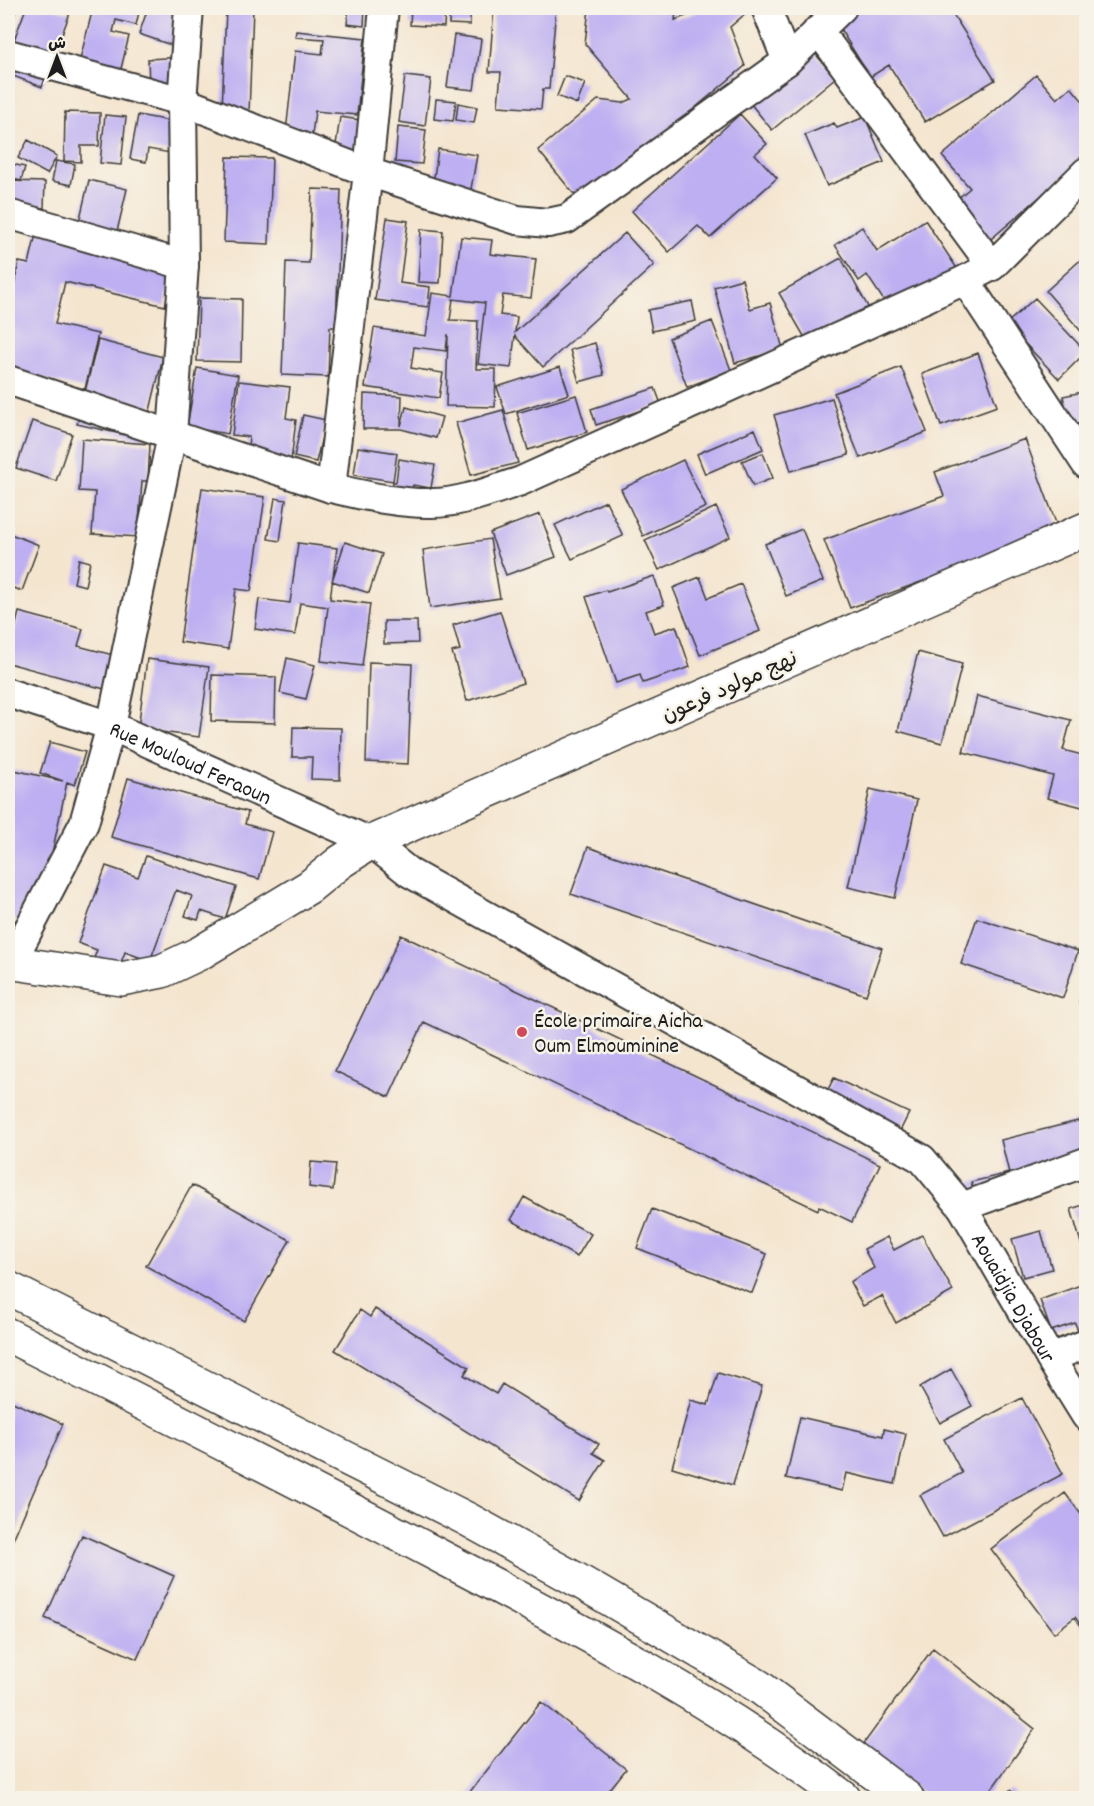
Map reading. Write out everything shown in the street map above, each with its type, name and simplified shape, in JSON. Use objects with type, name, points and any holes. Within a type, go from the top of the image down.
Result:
[{"type":"main road","name":"نهج مولود فرعون","points":[[9,963],[121,979],[162,971],[200,953],[299,893],[340,862],[372,842],[1086,529]]},
{"type":"main road","points":[[8,1288],[466,1519],[579,1581],[758,1686],[907,1798]]},
{"type":"main road","points":[[8,1335],[361,1515],[646,1667],[745,1729],[844,1798]]},
{"type":"street","points":[[9,963],[84,823],[111,726],[172,435],[184,265],[182,101],[189,8]]},
{"type":"street","points":[[332,488],[384,8]]},
{"type":"street","points":[[766,8],[787,60]]},
{"type":"street","points":[[8,54],[182,101],[368,172],[517,220],[559,222],[567,219],[787,60],[842,8]]},
{"type":"street","points":[[818,30],[992,266]]},
{"type":"street","points":[[8,380],[332,488],[379,498],[433,504],[469,497],[521,481],[965,280],[992,266],[1086,172]]},
{"type":"street","points":[[8,214],[184,265]]},
{"type":"street","points":[[965,280],[1086,464]]},
{"type":"street","name":"Rue Mouloud Feraoun","points":[[8,693],[111,726],[372,842],[410,873],[922,1159],[962,1207]]},
{"type":"street","points":[[962,1207],[1086,1162]]},
{"type":"street","name":"Aouaidjia Djabour","points":[[962,1207],[1086,1416]]},
{"type":"street","points":[[1050,1358],[1086,1344]]},
{"type":"building","points":[[8,8],[16,9],[8,40]]},
{"type":"building","points":[[26,8],[54,8],[70,13],[42,87],[8,74],[8,56]]},
{"type":"building","points":[[93,8],[140,8],[136,25],[116,20],[113,32],[129,36],[118,81],[77,71]]},
{"type":"building","points":[[148,8],[191,8],[177,47],[139,34]]},
{"type":"building","points":[[226,8],[253,8],[249,113],[222,112]]},
{"type":"building","points":[[349,8],[365,8],[364,26],[347,24]]},
{"type":"building","points":[[411,8],[445,8],[444,27],[410,25]]},
{"type":"building","points":[[450,8],[470,8],[470,25],[449,24]]},
{"type":"building","points":[[494,8],[556,8],[549,89],[543,89],[541,109],[498,106],[501,72],[489,72]]},
{"type":"building","points":[[589,8],[681,8],[676,12],[675,20],[707,8],[739,8],[745,14],[730,27],[745,66],[596,196],[573,193],[538,150],[598,100],[623,103],[632,99],[585,44]]},
{"type":"building","points":[[864,8],[927,8],[932,15],[944,8],[949,8],[995,80],[925,122],[889,65],[870,77],[837,24]]},
{"type":"building","points":[[296,31],[365,38],[357,115],[315,111],[312,135],[286,132],[295,51],[322,54],[324,39],[295,37]]},
{"type":"building","points":[[454,35],[481,39],[474,90],[447,87]]},
{"type":"building","points":[[814,52],[835,78],[772,130],[750,103]]},
{"type":"building","points":[[182,57],[184,83],[149,84],[148,59]]},
{"type":"building","points":[[1036,75],[1057,99],[1071,87],[1086,105],[1086,157],[991,239],[956,200],[970,188],[942,156]]},
{"type":"building","points":[[405,76],[431,79],[425,126],[399,122]]},
{"type":"building","points":[[565,76],[585,83],[577,104],[557,96]]},
{"type":"building","points":[[436,99],[456,101],[453,121],[434,119]]},
{"type":"building","points":[[458,103],[477,107],[474,123],[456,120]]},
{"type":"building","points":[[65,112],[100,113],[99,146],[81,146],[81,162],[64,161]]},
{"type":"building","points":[[740,114],[767,144],[755,154],[777,178],[710,238],[698,226],[669,252],[632,211]]},
{"type":"building","points":[[105,115],[126,117],[121,165],[100,163]]},
{"type":"building","points":[[138,115],[187,124],[182,155],[148,149],[146,162],[130,159]]},
{"type":"building","points":[[340,117],[360,120],[356,156],[335,152]]},
{"type":"building","points":[[865,117],[884,162],[827,186],[805,135],[834,123],[837,128]]},
{"type":"building","points":[[398,127],[426,130],[422,164],[395,162]]},
{"type":"building","points":[[28,140],[57,156],[47,174],[18,158]]},
{"type":"building","points":[[438,149],[477,155],[471,189],[433,184]]},
{"type":"building","points":[[227,157],[272,158],[269,244],[224,242]]},
{"type":"building","points":[[56,161],[75,164],[71,185],[52,181]]},
{"type":"building","points":[[12,164],[25,167],[21,181],[9,178]]},
{"type":"building","points":[[89,180],[127,189],[115,240],[77,231]]},
{"type":"building","points":[[8,181],[45,182],[44,208],[8,207]]},
{"type":"building","points":[[312,189],[341,190],[336,327],[330,327],[328,377],[282,375],[286,262],[309,263]]},
{"type":"building","points":[[40,217],[174,268],[165,306],[65,282],[55,324],[98,334],[85,389],[19,373],[8,374],[8,312],[19,262],[29,264]]},
{"type":"building","points":[[387,218],[408,221],[400,283],[430,287],[428,307],[375,300]]},
{"type":"building","points":[[925,220],[962,276],[896,319],[867,275],[859,281],[835,245],[862,227],[877,251]]},
{"type":"building","points":[[421,229],[443,231],[440,283],[418,282]]},
{"type":"building","points":[[625,233],[654,265],[543,367],[515,336],[511,368],[478,364],[485,303],[453,299],[450,320],[478,321],[476,369],[496,369],[495,407],[446,406],[448,334],[446,351],[414,347],[411,368],[443,373],[439,398],[365,387],[374,328],[426,336],[432,293],[453,296],[461,237],[492,240],[490,254],[536,259],[531,298],[503,295],[500,315],[517,317],[515,332]]},
{"type":"building","points":[[1086,255],[1086,337],[1046,291]]},
{"type":"building","points":[[841,258],[873,316],[812,350],[779,293]]},
{"type":"building","points":[[742,279],[750,309],[770,303],[783,349],[735,363],[714,287]]},
{"type":"building","points":[[199,298],[242,299],[241,362],[197,361]]},
{"type":"building","points":[[1035,298],[1086,352],[1059,379],[1006,324]]},
{"type":"building","points":[[692,301],[696,321],[652,331],[648,310]]},
{"type":"building","points":[[712,321],[731,370],[687,387],[669,338]]},
{"type":"building","points":[[98,340],[163,357],[143,439],[77,424]]},
{"type":"building","points":[[595,343],[604,375],[579,382],[570,350]]},
{"type":"building","points":[[978,353],[997,406],[941,426],[922,374]]},
{"type":"building","points":[[560,367],[569,394],[506,414],[497,387]]},
{"type":"building","points":[[901,367],[927,432],[860,458],[834,393]]},
{"type":"building","points":[[197,368],[238,375],[228,434],[187,427]]},
{"type":"building","points":[[239,381],[290,387],[286,418],[296,420],[291,461],[247,455],[249,437],[232,435]]},
{"type":"building","points":[[655,388],[661,404],[596,425],[591,409]]},
{"type":"building","points":[[1083,392],[1086,427],[1071,431],[1063,396]]},
{"type":"building","points":[[364,394],[402,396],[401,426],[406,407],[442,417],[436,438],[401,429],[363,429]]},
{"type":"building","points":[[576,395],[587,432],[528,450],[517,413]]},
{"type":"building","points":[[832,398],[849,455],[791,471],[774,415]]},
{"type":"building","points":[[503,410],[518,463],[471,475],[456,423]]},
{"type":"building","points":[[303,415],[326,420],[316,462],[294,457]]},
{"type":"building","points":[[32,421],[72,434],[56,481],[16,468]]},
{"type":"building","points":[[755,429],[763,449],[705,474],[697,454]]},
{"type":"building","points":[[82,439],[150,444],[148,481],[142,481],[138,537],[92,534],[95,492],[79,491]]},
{"type":"building","points":[[1025,439],[1059,531],[850,608],[824,540],[944,496],[935,472]]},
{"type":"building","points":[[358,447],[397,453],[393,481],[354,475]]},
{"type":"building","points":[[763,453],[773,478],[753,486],[742,461]]},
{"type":"building","points":[[399,459],[435,465],[431,488],[413,485],[409,506],[390,502]]},
{"type":"building","points":[[683,460],[706,507],[643,536],[621,489]]},
{"type":"building","points":[[202,488],[265,497],[251,591],[236,589],[228,649],[180,642]]},
{"type":"building","points":[[275,498],[286,500],[280,541],[268,539]]},
{"type":"building","points":[[606,501],[623,536],[572,559],[555,525]]},
{"type":"building","points":[[716,507],[730,537],[659,570],[645,540]]},
{"type":"building","points":[[540,514],[556,557],[506,575],[490,533]]},
{"type":"building","points":[[802,529],[823,581],[786,596],[765,544]]},
{"type":"building","points":[[8,533],[39,545],[22,591],[8,586]]},
{"type":"building","points":[[490,539],[500,598],[430,608],[423,550]]},
{"type":"building","points":[[345,542],[382,554],[369,593],[332,581]]},
{"type":"building","points":[[298,543],[337,548],[330,599],[370,604],[362,666],[321,661],[328,607],[300,603],[295,635],[255,629],[259,599],[290,603]]},
{"type":"building","points":[[79,559],[90,562],[85,586],[74,583]]},
{"type":"building","points":[[654,576],[664,605],[646,611],[654,633],[676,626],[690,667],[643,683],[640,675],[616,683],[586,597]]},
{"type":"building","points":[[700,577],[708,598],[741,584],[760,631],[700,655],[673,588]]},
{"type":"building","points":[[500,611],[523,683],[467,701],[452,652],[460,650],[453,625]]},
{"type":"building","points":[[19,612],[83,629],[78,646],[121,657],[112,691],[8,663]]},
{"type":"building","points":[[384,621],[417,621],[418,643],[384,644]]},
{"type":"building","points":[[918,652],[962,664],[942,743],[898,731]]},
{"type":"building","points":[[287,658],[315,665],[306,699],[280,693]]},
{"type":"building","points":[[147,659],[209,667],[199,737],[138,729]]},
{"type":"building","points":[[369,662],[412,664],[408,764],[366,762]]},
{"type":"building","points":[[212,675],[276,677],[275,723],[211,721]]},
{"type":"building","points":[[977,696],[1071,720],[1063,750],[1086,756],[1086,808],[1047,798],[1053,776],[963,752]]},
{"type":"building","points":[[293,727],[341,728],[340,780],[311,779],[312,757],[292,757]]},
{"type":"building","points":[[50,742],[85,752],[75,785],[67,782],[37,925],[8,919],[8,800],[14,770],[63,781],[40,773]]},
{"type":"building","points":[[128,778],[248,812],[245,824],[272,832],[259,879],[111,837]]},
{"type":"building","points":[[870,789],[917,800],[895,898],[848,887]]},
{"type":"building","points":[[588,847],[882,948],[866,995],[571,894]]},
{"type":"building","points":[[146,856],[236,887],[225,919],[201,911],[198,920],[185,916],[192,896],[176,890],[150,961],[125,952],[114,981],[89,972],[97,950],[78,943],[106,866],[138,877]]},
{"type":"building","points":[[977,918],[1078,951],[1063,998],[961,964]]},
{"type":"building","points":[[401,935],[880,1164],[852,1222],[819,1206],[818,1210],[424,1022],[389,1097],[335,1071]]},
{"type":"building","points":[[1086,981],[1086,1005],[1079,1002]]},
{"type":"building","points":[[834,1078],[909,1113],[900,1131],[825,1095]]},
{"type":"building","points":[[1086,1119],[1086,1164],[974,1193],[971,1182],[1009,1173],[1001,1140]]},
{"type":"building","points":[[311,1162],[336,1164],[333,1190],[309,1187]]},
{"type":"building","points":[[192,1185],[290,1240],[244,1321],[146,1266]]},
{"type":"building","points":[[524,1197],[591,1234],[577,1257],[511,1220]]},
{"type":"building","points":[[1086,1204],[1086,1260],[1071,1209]]},
{"type":"building","points":[[652,1209],[767,1254],[752,1293],[637,1248]]},
{"type":"building","points":[[1041,1231],[1052,1269],[1023,1277],[1012,1239]]},
{"type":"building","points":[[922,1235],[953,1291],[896,1323],[882,1296],[863,1306],[850,1282],[874,1268],[864,1249],[887,1237],[894,1250]]},
{"type":"building","points":[[1086,1283],[1086,1339],[1082,1341],[1075,1323],[1051,1331],[1040,1300]]},
{"type":"building","points":[[375,1309],[469,1367],[464,1375],[496,1394],[502,1384],[599,1444],[593,1453],[605,1460],[579,1501],[335,1350],[360,1310],[370,1317]]},
{"type":"building","points":[[951,1369],[972,1406],[940,1423],[920,1387]]},
{"type":"building","points":[[718,1373],[762,1386],[733,1485],[672,1467],[691,1400],[708,1405]]},
{"type":"building","points":[[1022,1398],[1063,1474],[943,1537],[920,1495],[962,1473],[944,1439]]},
{"type":"building","points":[[8,1400],[63,1424],[8,1551]]},
{"type":"building","points":[[800,1417],[883,1436],[884,1429],[906,1434],[895,1484],[846,1473],[842,1491],[786,1478]]},
{"type":"building","points":[[1065,1493],[1086,1521],[1086,1633],[1075,1617],[1054,1633],[991,1549]]},
{"type":"building","points":[[82,1535],[174,1576],[137,1659],[45,1618]]},
{"type":"building","points":[[933,1648],[1035,1729],[985,1798],[930,1798],[862,1746]]},
{"type":"building","points":[[541,1702],[626,1769],[603,1798],[465,1798]]},
{"type":"building","points":[[1010,1790],[1019,1798],[1002,1798]]},
{"type":"place","name":"École primaire Aicha Oum Elmouminine","points":[[522,1032]]}]
